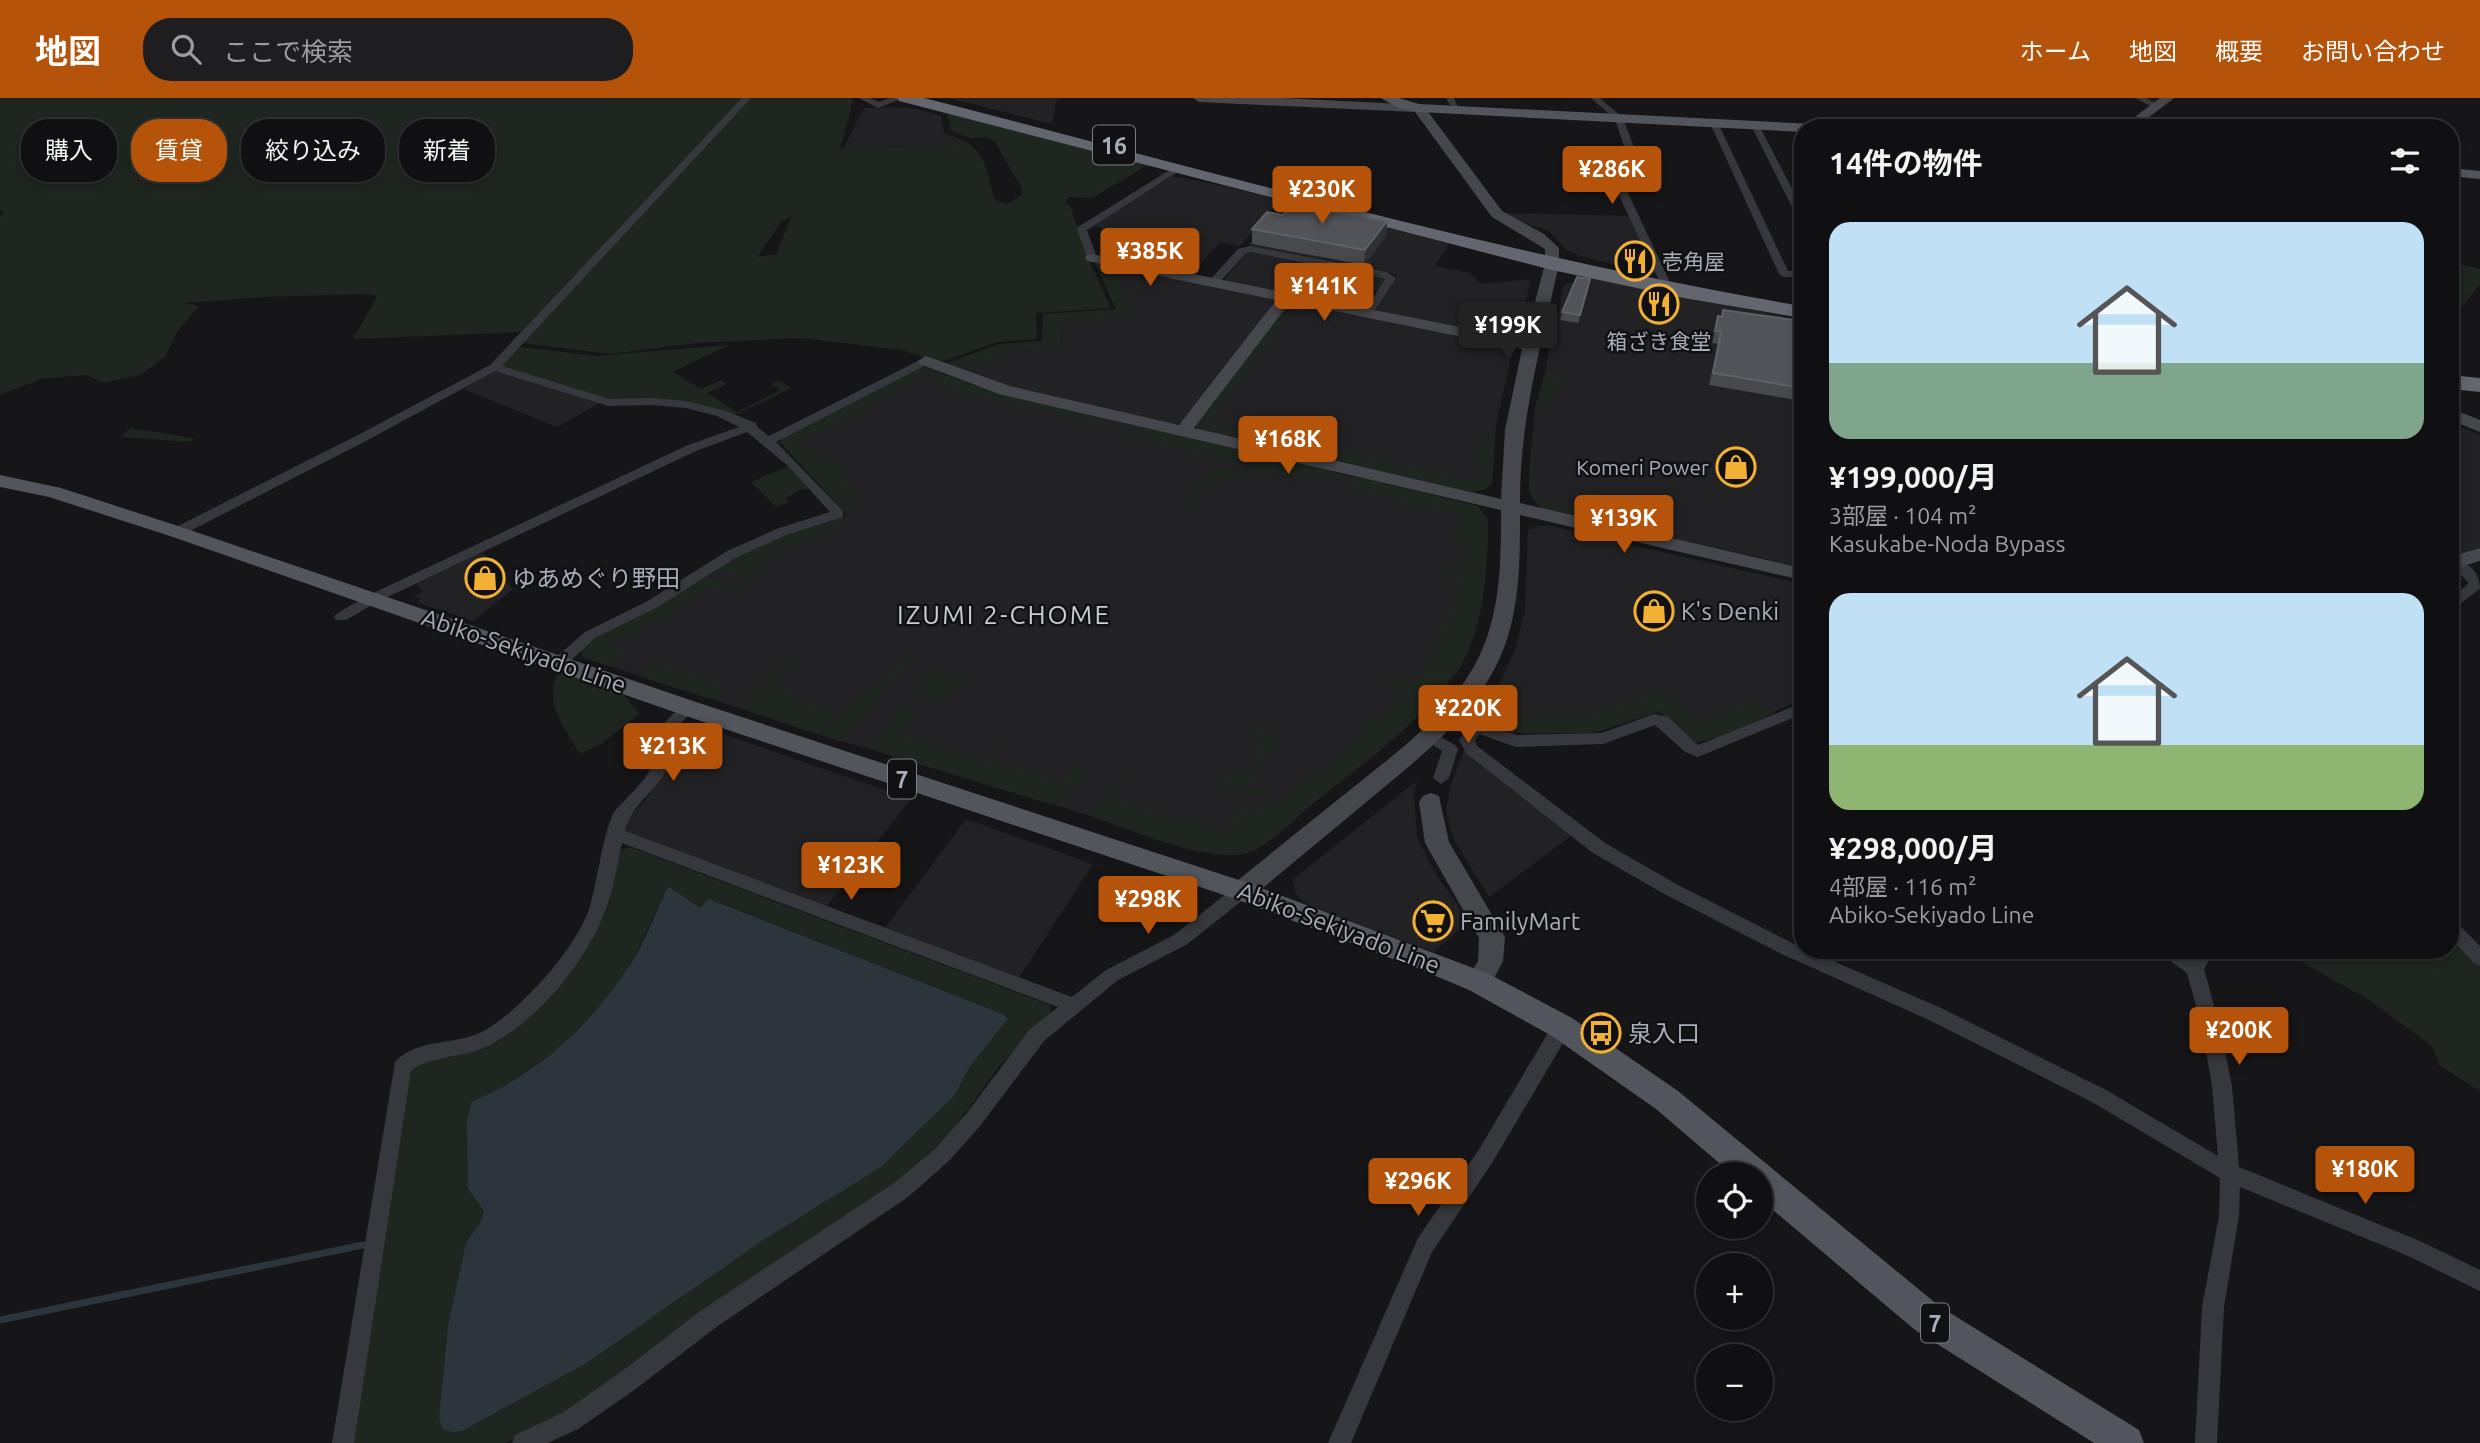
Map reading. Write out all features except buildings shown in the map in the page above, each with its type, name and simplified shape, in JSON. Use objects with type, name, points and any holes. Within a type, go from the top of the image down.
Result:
[{"type":"highway","name":"16","points":[[902,98],[1684,292],[1794,311]]},
{"type":"highway","name":"16","points":[[929,98],[1553,260],[1794,304]]},
{"type":"highway","points":[[2459,376],[2480,378]]},
{"type":"highway","points":[[2459,383],[2480,385]]},
{"type":"main road","points":[[1388,98],[1419,108],[1453,104],[1794,129]]},
{"type":"main road","points":[[2459,173],[2480,175]]},
{"type":"main road","name":"Abiko-Sekiyado Line","points":[[0,481],[54,492],[177,531],[688,708],[1242,891],[1479,982],[1562,1027],[1667,1100],[1741,1162]]},
{"type":"main road","name":"7","points":[[1773,1190],[1927,1318],[2126,1443]]},
{"type":"street","points":[[177,531],[374,432],[494,367],[684,161],[747,98]]},
{"type":"street","points":[[863,98],[878,105],[902,98]]},
{"type":"street","points":[[523,1443],[570,1421],[707,1320],[901,1190],[942,1155],[973,1120],[1037,1035],[1112,975],[1180,940],[1242,891],[1430,737],[1453,713],[1484,669],[1501,623],[1507,579],[1513,432],[1553,260],[1552,248],[1543,238],[1514,227],[1497,214],[1419,108],[1199,98]]},
{"type":"street","points":[[1595,98],[1619,118],[1633,158],[1621,189],[1664,280]]},
{"type":"street","points":[[2139,98],[2162,102]]},
{"type":"street","points":[[2138,119],[2162,102]]},
{"type":"street","points":[[1714,123],[1784,274],[1794,274]]},
{"type":"street","points":[[1755,125],[1794,201]]},
{"type":"street","points":[[1179,168],[1082,229],[1092,257],[1531,346]]},
{"type":"street","points":[[1214,282],[1241,251],[1250,249],[1386,275],[1391,278],[1368,313]]},
{"type":"street","points":[[1182,432],[1286,296]]},
{"type":"street","points":[[769,440],[926,361],[996,388],[1794,572]]},
{"type":"street","points":[[494,367],[620,404],[644,401],[700,407],[752,426],[769,440],[838,514],[784,531],[732,554],[651,605],[590,635],[559,663]]},
{"type":"street","points":[[2459,417],[2480,427]]},
{"type":"street","points":[[341,617],[372,599],[692,448],[752,426]]},
{"type":"street","points":[[2459,561],[2480,554]]},
{"type":"street","points":[[2459,567],[2469,573],[2476,583],[2474,588],[2459,599]]},
{"type":"street","points":[[343,1443],[402,1068],[410,1059],[419,1055],[478,1043],[494,1035],[540,996],[574,953],[597,911],[621,815],[655,778],[664,752],[662,733],[688,708]]},
{"type":"street","points":[[1453,713],[1476,727],[1516,741],[1603,738],[1654,719],[1663,721],[1690,747],[1698,751],[1794,711]]},
{"type":"street","points":[[1476,727],[1466,740],[1471,749],[1611,855],[1672,890],[1794,952]]},
{"type":"street","points":[[1430,737],[1450,749],[1441,778]]},
{"type":"street","points":[[1432,802],[1437,843],[1492,937],[1494,953],[1490,967],[1479,982]]},
{"type":"street","points":[[615,834],[1073,1005]]},
{"type":"street","points":[[2459,936],[2480,958]]},
{"type":"street","points":[[1810,959],[1935,1014],[2099,1096],[2231,1173],[2413,1248],[2480,1281]]},
{"type":"street","points":[[2181,959],[2195,969],[2211,1027],[2222,1086],[2231,1173],[2228,1216],[2213,1307],[2206,1443]]},
{"type":"street","points":[[2195,969],[2201,959]]},
{"type":"street","points":[[1339,1443],[1425,1245],[1485,1157],[1562,1027]]},
{"type":"shaded area","points":[[0,98],[851,98],[853,101],[840,149],[955,146],[965,141],[983,160],[995,200],[1006,204],[1022,195],[1022,189],[995,142],[987,137],[970,138],[951,131],[947,113],[1148,165],[1092,198],[1068,197],[1065,204],[1070,205],[1087,256],[1111,308],[1036,313],[1037,339],[997,342],[938,363],[903,350],[800,338],[696,343],[610,354],[522,343],[580,274],[575,275],[521,332],[353,339],[377,296],[365,294],[185,303],[199,306],[177,332],[165,357],[140,375],[104,383],[86,375],[41,379],[0,395],[0,218],[4,211],[0,211]],"holes":[[[792,216],[776,254],[757,257],[781,222]]]},
{"type":"shaded area","points":[[949,98],[1057,98],[1052,124]]},
{"type":"shaded area","points":[[864,108],[918,109],[941,116],[944,133],[965,141],[955,146],[843,149]]},
{"type":"shaded area","points":[[1172,176],[1280,200],[1240,246],[1220,242],[1191,274],[1098,254],[1121,233],[1093,226]]},
{"type":"shaded area","points":[[1285,201],[1449,244],[1435,266],[1470,273],[1480,284],[1531,279],[1518,334],[1507,337],[1379,312],[1376,309],[1398,275],[1251,247],[1249,244]]},
{"type":"shaded area","points":[[1503,213],[1632,216],[1656,274],[1580,256],[1565,249],[1549,231]]},
{"type":"shaded area","points":[[1248,251],[1354,271],[1331,302],[1223,281]]},
{"type":"shaded area","points":[[1095,263],[1112,265],[1138,316],[1061,323],[1060,349],[1008,353],[958,370],[947,366],[947,363],[999,344],[1042,341],[1043,314],[1116,309]]},
{"type":"shaded area","points":[[2459,264],[2480,269],[2480,284],[2459,311]]},
{"type":"shaded area","points":[[1112,265],[1270,298],[1274,302],[1183,422],[1171,425],[1030,392],[958,370],[1008,353],[1060,349],[1061,323],[1137,316]]},
{"type":"shaded area","points":[[1354,271],[1385,279],[1378,291],[1345,284]]},
{"type":"shaded area","points":[[1591,278],[1794,318],[1794,565],[1542,509],[1533,500],[1529,491],[1535,408],[1546,370],[1550,337],[1559,313],[1562,289],[1566,284]]},
{"type":"shaded area","points":[[1294,303],[1505,344],[1512,352],[1496,426],[1492,483],[1486,489],[1385,472],[1200,432]]},
{"type":"shaded area","points":[[1297,303],[1209,422],[1476,481],[1486,463],[1473,459],[1486,436],[1495,437],[1492,483],[1486,489],[1472,492],[1200,432],[1195,425],[1285,305]]},
{"type":"shaded area","points":[[729,345],[673,372],[701,389],[721,380],[727,384],[708,393],[737,412],[780,390],[771,384],[779,380],[791,388],[733,416],[702,405],[613,401],[499,367],[519,347],[597,356]]},
{"type":"shaded area","points":[[921,366],[934,370],[879,399],[858,420],[846,417],[802,440],[806,444],[804,447],[811,449],[823,462],[842,463],[836,473],[847,476],[841,482],[864,489],[854,499],[861,501],[847,515],[780,442],[782,438]]},
{"type":"shaded area","points":[[926,366],[959,381],[1027,400],[1478,506],[1488,520],[1485,585],[1475,630],[1460,668],[1427,707],[1377,753],[1254,850],[1228,855],[1201,852],[970,777],[840,741],[582,657],[736,556],[790,533],[847,515],[780,442]]},
{"type":"shaded area","points":[[497,369],[602,402],[557,427],[463,389]]},
{"type":"shaded area","points":[[946,375],[991,391],[1105,418],[1100,424],[928,384]]},
{"type":"shaded area","points":[[1544,376],[1573,382],[1571,387],[1562,385],[1552,402],[1556,405],[1537,402]]},
{"type":"shaded area","points":[[1135,425],[1332,471],[1329,476],[1313,481],[1126,436]]},
{"type":"shaded area","points":[[2459,426],[2480,435],[2480,548],[2459,554]]},
{"type":"shaded area","points":[[130,428],[194,439],[190,442],[121,437]]},
{"type":"shaded area","points":[[1530,461],[1544,464],[1534,464],[1535,495],[1541,497],[1540,502],[1569,509],[1572,503],[1582,499],[1584,491],[1609,496],[1607,499],[1581,504],[1571,516],[1542,509],[1529,491]]},
{"type":"shaded area","points":[[788,466],[809,489],[802,489],[786,498],[789,502],[776,507],[751,482]]},
{"type":"shaded area","points":[[1211,466],[1246,475],[1242,479],[1214,480],[1202,487],[1195,500],[1207,513],[1182,507]]},
{"type":"shaded area","points":[[1354,476],[1478,506],[1486,520],[1488,542],[1479,619],[1466,657],[1444,688],[1410,724],[1373,756],[1273,838],[1247,853],[1212,854],[1190,850],[1088,815],[1112,782],[1131,777],[1117,800],[1227,834],[1241,809],[1248,812],[1271,808],[1351,743],[1356,734],[1362,735],[1371,716],[1382,719],[1397,689],[1386,686],[1390,677],[1417,684],[1463,583],[1438,576],[1440,568],[1456,572],[1467,547],[1452,543],[1463,517],[1359,491],[1353,483]]},
{"type":"shaded area","points":[[1615,507],[1621,513],[1618,526],[1583,518],[1588,511]]},
{"type":"shaded area","points":[[846,515],[827,534],[810,537],[790,546],[756,580],[716,569],[763,544]]},
{"type":"shaded area","points":[[1538,526],[1550,526],[1794,582],[1794,703],[1724,735],[1698,742],[1689,740],[1660,711],[1587,733],[1513,733],[1479,720],[1478,713],[1500,683],[1515,650],[1525,611],[1528,530]]},
{"type":"shaded area","points":[[478,554],[484,554],[513,589],[473,621],[418,603],[420,599],[414,596],[422,592],[416,584]]},
{"type":"shaded area","points":[[704,577],[744,588],[737,595],[712,588],[679,610],[608,646],[627,654],[611,667],[582,657],[582,650],[594,638]]},
{"type":"shaded area","points":[[823,624],[783,670],[787,689],[793,695],[807,705],[834,714],[816,734],[739,708]]},
{"type":"shaded area","points":[[910,653],[912,659],[841,741],[821,735],[855,698],[880,685]]},
{"type":"shaded area","points":[[655,663],[727,687],[714,700],[641,677]]},
{"type":"shaded area","points":[[935,669],[968,679],[949,701],[915,693]]},
{"type":"shaded area","points":[[558,670],[622,693],[640,714],[601,744],[580,754],[562,724],[554,704],[554,682]]},
{"type":"shaded area","points":[[1506,673],[1510,674],[1499,703],[1509,706],[1507,714],[1513,718],[1594,715],[1658,693],[1673,696],[1699,722],[1757,700],[1774,713],[1720,736],[1699,741],[1683,735],[1660,711],[1587,733],[1513,733],[1479,720],[1478,713]]},
{"type":"shaded area","points":[[903,708],[914,711],[917,716],[902,736],[990,764],[1007,741],[1012,740],[996,762],[1063,784],[1078,762],[1085,773],[1060,807],[869,749]]},
{"type":"shaded area","points":[[689,723],[911,799],[826,907],[625,832],[630,815],[662,778],[674,746],[672,734],[680,724]]},
{"type":"shaded area","points":[[1244,725],[1278,735],[1251,786],[1266,791],[1260,793],[1239,792],[1212,783],[1214,780],[1239,776],[1255,764],[1259,746]]},
{"type":"shaded area","points":[[1465,748],[1575,833],[1489,897],[1455,842],[1446,812],[1450,787]]},
{"type":"shaded area","points":[[1418,780],[1414,794],[1417,837],[1437,876],[1469,921],[1434,952],[1318,911],[1299,898],[1292,880]]},
{"type":"shaded area","points":[[966,819],[1093,864],[1018,979],[885,928]]},
{"type":"shaded area","points":[[630,847],[1050,1005],[1051,1013],[1001,1064],[935,1154],[900,1184],[568,1413],[505,1443],[351,1443],[411,1071],[433,1060],[481,1048],[512,1025],[549,988],[584,947],[605,914],[619,851]],"holes":[[[668,886],[700,908],[710,899],[1003,1014],[1008,1019],[971,1065],[954,1096],[881,1167],[765,1239],[585,1364],[462,1431],[439,1418],[448,1325],[466,1243],[480,1223],[484,1211],[472,1101],[519,1079],[576,1032],[623,975]]]},
{"type":"shaded area","points":[[668,886],[700,908],[709,899],[1003,1014],[1008,1019],[971,1065],[954,1096],[881,1167],[765,1239],[585,1364],[462,1431],[443,1429],[439,1418],[448,1325],[466,1243],[480,1223],[484,1211],[468,1188],[467,1121],[472,1101],[520,1077],[562,1045],[581,1026],[631,963]]},
{"type":"shaded area","points":[[2459,947],[2480,959],[2480,1091],[2439,1065],[2432,1046],[2369,1000],[2296,959],[2459,959]]},
{"type":"waterway","points":[[0,1320],[363,1245]]},
{"type":"place","name":"壱角屋","points":[[1635,261]]},
{"type":"place","name":"箱ざき食堂","points":[[1659,304]]},
{"type":"place","name":"Komeri Power","points":[[1736,467]]},
{"type":"place","name":"ゆあめぐり野田","points":[[485,578]]},
{"type":"place","name":"K's Denki","points":[[1654,611]]},
{"type":"place","name":"FamilyMart","points":[[1433,921]]},
{"type":"place","name":"泉入口","points":[[1601,1033]]},
{"type":"district","name":"IZUMI 2-CHOME","points":[[1004,614]]}]
